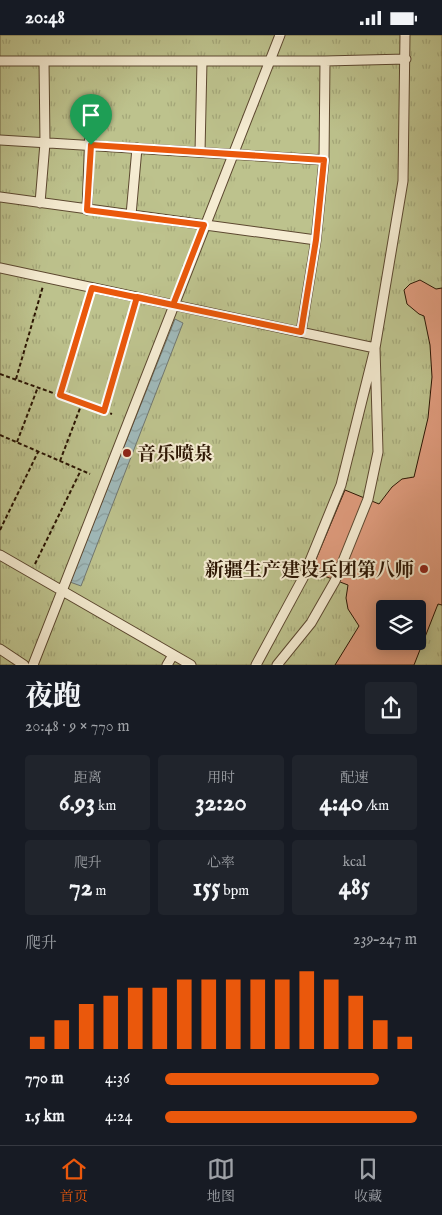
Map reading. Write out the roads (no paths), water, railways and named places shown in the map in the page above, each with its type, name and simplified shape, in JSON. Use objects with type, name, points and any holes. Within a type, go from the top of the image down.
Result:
[{"type":"street","points":[[32,665],[280,35]]},
{"type":"street","points":[[256,665],[303,578],[342,485],[375,348],[403,181],[405,35]]},
{"type":"street","points":[[0,61],[325,61],[406,59]]},
{"type":"street","points":[[40,203],[45,143],[44,61]]},
{"type":"street","points":[[200,152],[202,61]]},
{"type":"street","points":[[301,332],[316,240],[324,160],[325,61]]},
{"type":"street","points":[[87,210],[91,145],[91,104]]},
{"type":"street","points":[[0,140],[324,160]]},
{"type":"street","points":[[131,215],[137,148]]},
{"type":"street","points":[[0,197],[316,240]]},
{"type":"street","points":[[0,268],[375,348]]},
{"type":"street","points":[[277,665],[311,623],[336,581],[368,499],[378,452],[375,348]]},
{"type":"street","points":[[0,555],[191,665]]},
{"type":"street","points":[[0,649],[24,665]]},
{"type":"street","points":[[167,665],[173,655]]},
{"type":"water","name":"音乐喷泉","points":[[175,319],[183,323],[81,586],[70,582]]},
{"type":"place","name":"音乐喷泉","points":[[127,453]]},
{"type":"place","name":"新疆生产建设兵团第八师","points":[[424,569]]}]
